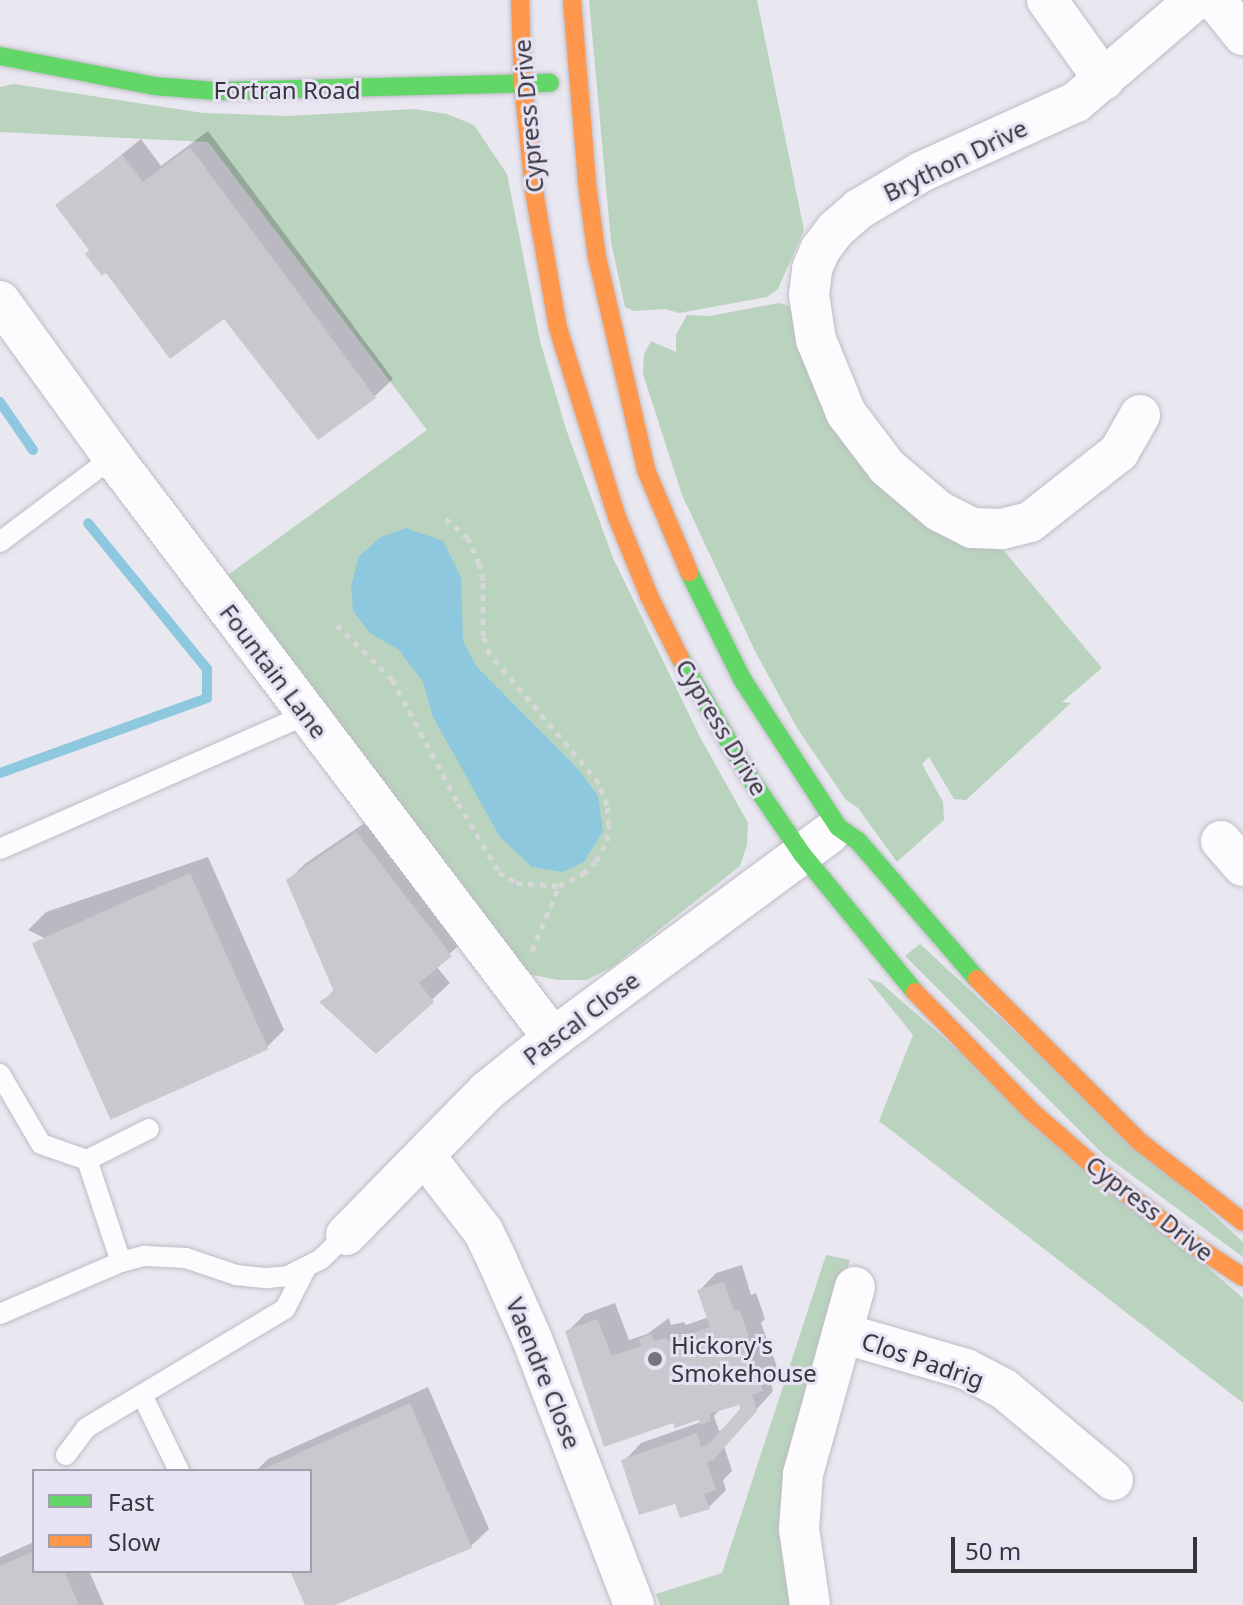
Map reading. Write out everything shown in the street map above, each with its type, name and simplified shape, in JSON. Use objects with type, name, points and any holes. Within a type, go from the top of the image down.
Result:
[{"type":"street","name":"Cypress Drive","points":[[520,0],[523,84],[534,191],[549,283],[580,409],[612,504],[649,596],[692,681],[748,775],[802,854],[905,982],[1030,1110],[1111,1181],[1243,1277]]},
{"type":"street","name":"Cypress Drive","points":[[572,0],[577,82],[597,257],[646,470],[687,569],[742,679],[838,827],[858,841],[948,949],[1140,1142],[1243,1222]]},
{"type":"street","points":[[1047,0],[1104,80]]},
{"type":"street","name":"Brython Drive","points":[[1140,415],[1119,452],[1030,522],[1001,529],[972,528],[940,512],[912,489],[865,442],[846,413],[822,361],[809,295],[812,269],[820,250],[859,209],[921,172],[1076,102],[1195,0]]},
{"type":"street","points":[[1215,0],[1243,35]]},
{"type":"street","name":"Fortran Road","points":[[0,56],[154,86],[216,91],[577,82]]},
{"type":"street","name":"Fountain Lane","points":[[0,301],[113,457],[553,1038]]},
{"type":"street","name":"Pascal Close","points":[[346,1235],[487,1091],[553,1038],[838,827]]},
{"type":"street","name":"Vaendre Close","points":[[425,1156],[475,1219],[495,1256],[532,1339],[634,1605]]},
{"type":"street","name":"Clos Padrig","points":[[810,1605],[799,1529],[799,1502],[803,1474],[855,1287]]},
{"type":"street","name":"Clos Padrig","points":[[842,1333],[966,1369],[1004,1389],[1113,1480]]},
{"type":"lane","points":[[0,542],[113,457]]},
{"type":"lane","points":[[0,849],[307,714]]},
{"type":"lane","points":[[0,1074],[41,1144],[87,1160],[149,1129]]},
{"type":"lane","points":[[87,1160],[121,1262]]},
{"type":"lane","points":[[0,1314],[121,1262],[166,1255],[236,1275],[267,1278],[288,1276],[320,1260],[346,1235]]},
{"type":"lane","points":[[66,1455],[86,1428],[285,1309],[306,1268]]},
{"type":"lane","points":[[142,1395],[178,1469]]},
{"type":"path","points":[[337,625],[392,679],[478,840],[499,872],[516,883],[559,886],[583,874],[596,861],[607,841],[607,805],[599,783],[490,654],[483,636],[483,580],[479,564],[468,538],[442,515]]},
{"type":"path","points":[[516,990],[559,886]]},
{"type":"green space","points":[[589,0],[757,0],[804,230],[778,289],[767,297],[679,313],[665,309],[634,311],[625,307],[611,242]]},
{"type":"green space","points":[[14,84],[203,113],[288,116],[415,109],[447,114],[474,125],[507,174],[540,341],[566,429],[613,558],[700,737],[748,823],[747,845],[740,866],[612,967],[587,980],[559,980],[532,975],[495,938],[228,575],[427,430],[208,142],[0,132],[0,87]]},
{"type":"green space","points":[[779,303],[793,307],[823,401],[1000,546],[1102,668],[1062,702],[1071,703],[966,800],[954,799],[929,757],[922,764],[943,802],[944,820],[897,862],[858,808],[846,800],[797,728],[755,651],[682,495],[643,374],[644,354],[651,341],[676,352],[676,335],[687,315],[710,316]]},
{"type":"green space","points":[[920,944],[1243,1242],[1243,1257],[1103,1154],[905,956]]},
{"type":"green space","points":[[867,978],[881,983],[1243,1298],[1243,1403],[879,1121],[913,1035]]},
{"type":"green space","points":[[826,1255],[850,1260],[792,1460],[796,1605],[660,1605],[656,1594],[722,1573]]},
{"type":"water","points":[[406,528],[443,541],[461,577],[463,641],[476,666],[578,769],[598,796],[603,831],[584,862],[563,872],[532,867],[500,837],[433,717],[423,682],[399,650],[370,633],[353,611],[351,586],[359,556],[381,537]]},
{"type":"building","points":[[190,147],[376,398],[318,440],[224,319],[170,359],[106,273],[102,276],[85,254],[89,250],[55,205],[122,155],[143,182]]},
{"type":"building","points":[[356,832],[452,956],[419,983],[434,1002],[376,1054],[319,1002],[334,992],[286,880]]},
{"type":"building","points":[[190,873],[269,1049],[110,1120],[32,943]]},
{"type":"building","points":[[724,1282],[734,1311],[739,1309],[749,1338],[744,1340],[763,1391],[752,1395],[757,1411],[713,1460],[707,1462],[716,1490],[704,1494],[710,1509],[680,1518],[675,1504],[639,1515],[621,1460],[697,1433],[701,1447],[709,1444],[740,1409],[739,1405],[709,1414],[711,1421],[700,1425],[699,1420],[675,1428],[673,1423],[604,1447],[565,1331],[597,1319],[612,1356],[641,1346],[639,1339],[651,1334],[654,1341],[666,1338],[668,1341],[710,1327],[697,1290]]},
{"type":"building","points":[[410,1403],[472,1548],[335,1605],[305,1605],[291,1573],[312,1573],[312,1469],[263,1469]]},
{"type":"building","points":[[32,1552],[32,1573],[65,1573],[79,1605],[0,1605],[0,1566]]},
{"type":"waterway","points":[[0,402],[33,450]]},
{"type":"waterway","points":[[0,773],[207,698],[207,669],[88,523]]},
{"type":"traffic: fast","points":[[0,56],[154,86],[216,91],[550,83]]},
{"type":"traffic: fast","points":[[689,572],[742,679],[838,827],[858,841],[977,979]]},
{"type":"traffic: fast","points":[[680,658],[748,775],[802,854],[915,992]]},
{"type":"traffic: slow","points":[[520,0],[523,84],[534,191],[558,328],[617,517],[649,596],[680,658]]},
{"type":"traffic: slow","points":[[572,0],[587,184],[597,257],[646,470],[689,572]]},
{"type":"traffic: slow","points":[[977,979],[1140,1142],[1243,1222]]},
{"type":"traffic: slow","points":[[915,992],[1030,1110],[1111,1181],[1191,1243],[1243,1277]]},
{"type":"place","name":"Hickory's Smokehouse","points":[[655,1359]]}]
